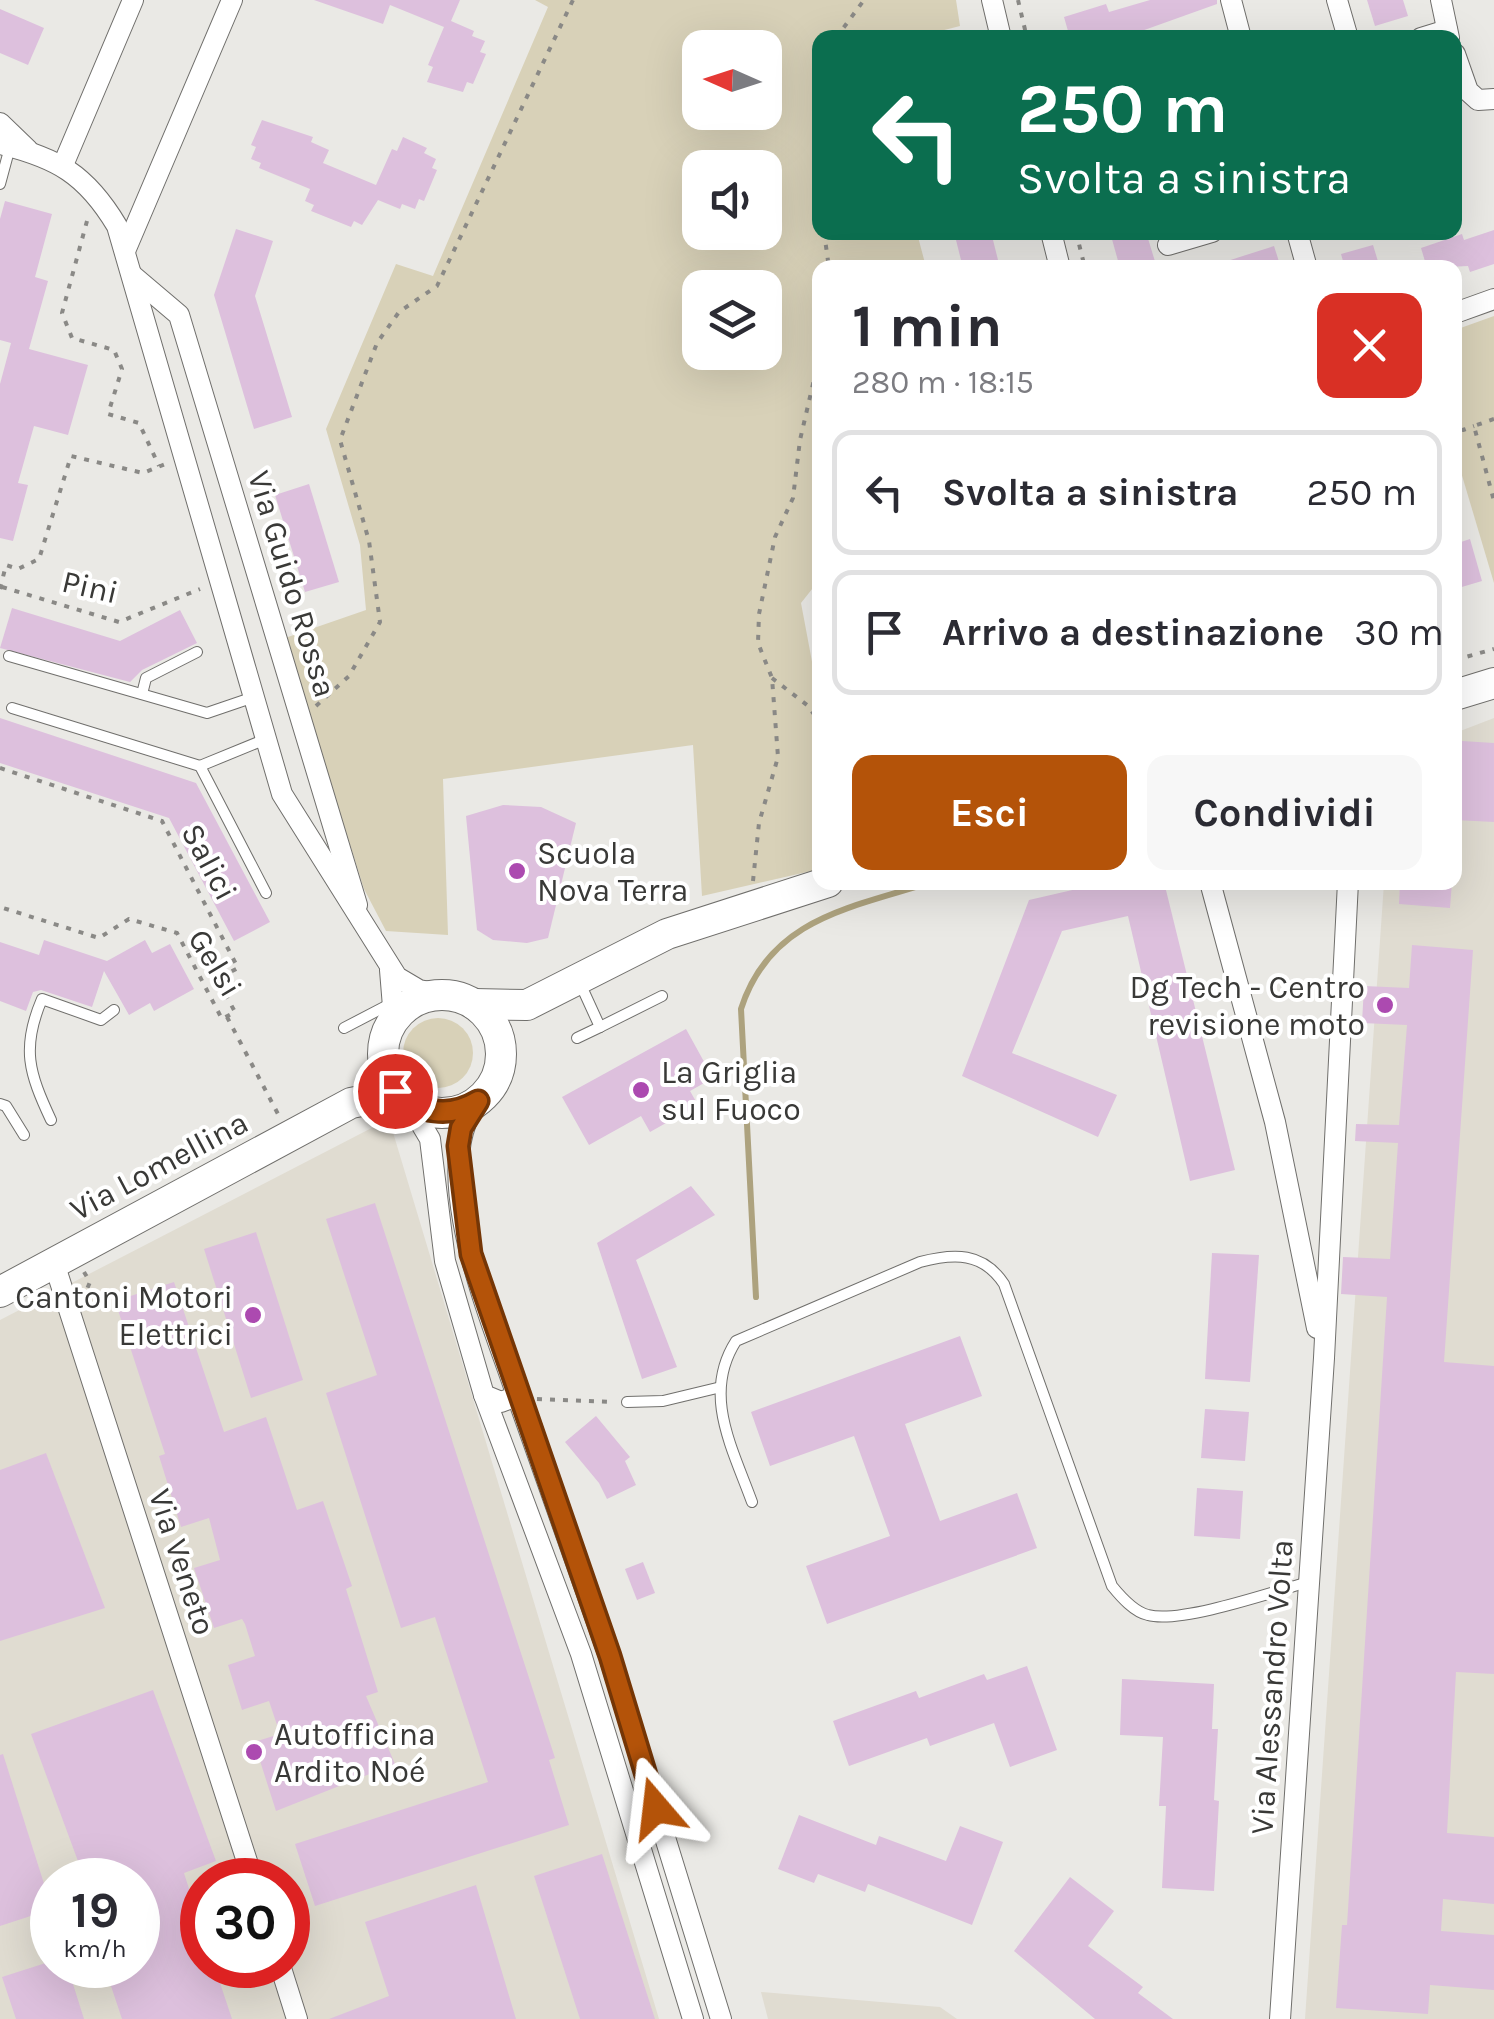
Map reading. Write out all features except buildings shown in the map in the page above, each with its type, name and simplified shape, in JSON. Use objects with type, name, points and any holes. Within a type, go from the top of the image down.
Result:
[{"type":"main road","points":[[1462,693],[1494,683]]},
{"type":"main road","points":[[352,1103],[364,1090],[383,1051],[394,1010],[441,994],[474,1004],[528,1006],[707,918],[812,887]]},
{"type":"main road","points":[[383,1051],[388,1077],[408,1102],[447,1113],[478,1101],[498,1073],[500,1054],[494,1030],[474,1004]]},
{"type":"main road","points":[[500,1054],[528,1006]]},
{"type":"main road","name":"Via Lomellina","points":[[0,1292],[352,1103],[381,1097],[408,1102]]},
{"type":"street","points":[[63,165],[133,0]]},
{"type":"street","points":[[125,251],[232,0]]},
{"type":"street","points":[[992,0],[999,30]]},
{"type":"street","points":[[1231,0],[1235,30]]},
{"type":"street","points":[[1336,0],[1345,30]]},
{"type":"street","points":[[1440,0],[1447,30]]},
{"type":"street","points":[[1462,74],[1468,91],[1478,100],[1494,99]]},
{"type":"street","name":"Via Guido Rossa","points":[[0,124],[13,148],[63,165],[104,205],[132,274],[224,580],[282,794],[388,963],[410,986],[441,994]]},
{"type":"street","points":[[1168,244],[1183,240]]},
{"type":"street","name":"Via Guido Rossa","points":[[132,274],[179,315],[365,930]]},
{"type":"street","points":[[1462,311],[1494,300]]},
{"type":"street","name":"Via Alessandro Volta","points":[[1212,890],[1275,1122],[1324,1358]]},
{"type":"street","name":"Via Alessandro Volta","points":[[1280,2019],[1324,1358],[1348,890]]},
{"type":"street","name":"Via Guido Rossa","points":[[388,963],[394,1010]]},
{"type":"street","points":[[478,1101],[461,1128],[458,1146],[466,1236],[517,1396],[610,1656],[720,2019]]},
{"type":"street","points":[[408,1102],[430,1139],[446,1261],[484,1394],[581,1654],[692,2019]]},
{"type":"street","name":"Via Veneto","points":[[54,1263],[246,1858]]},
{"type":"street","points":[[484,1394],[501,1402],[517,1396]]},
{"type":"street","points":[[288,1988],[298,2019]]},
{"type":"lane","points":[[0,184],[13,148]]},
{"type":"lane","points":[[142,694],[146,678],[198,652]]},
{"type":"lane","points":[[9,656],[207,712],[255,696]]},
{"type":"lane","points":[[12,708],[200,766],[266,739]]},
{"type":"lane","points":[[200,766],[266,893]]},
{"type":"lane","points":[[578,980],[600,1027]]},
{"type":"lane","points":[[577,1038],[662,996]]},
{"type":"lane","points":[[51,1120],[36,1089],[27,1034],[42,999],[101,1020],[114,1010]]},
{"type":"lane","points":[[344,1028],[394,1010]]},
{"type":"lane","points":[[0,1104],[6,1106],[24,1135]]},
{"type":"lane","points":[[752,1502],[723,1422],[717,1388],[722,1363],[736,1341],[920,1262],[950,1254],[976,1258],[993,1268],[1004,1284],[1112,1586],[1123,1600],[1146,1615],[1170,1616],[1308,1582]]},
{"type":"lane","points":[[627,1402],[664,1401],[717,1388]]},
{"type":"path","points":[[301,719],[349,676],[380,622],[368,541],[340,440],[350,405],[376,344],[400,312],[437,286],[572,0]]},
{"type":"path","points":[[842,30],[864,0]]},
{"type":"path","points":[[1018,0],[1026,30]]},
{"type":"path","points":[[87,221],[62,313],[72,338],[114,350],[122,369],[108,414],[140,423],[159,466]]},
{"type":"path","points":[[751,906],[759,824],[778,756],[772,678],[758,643],[759,614],[775,537],[793,498],[800,440],[812,388]]},
{"type":"path","points":[[1462,426],[1463,430],[1494,420]]},
{"type":"path","points":[[1474,426],[1494,501]]},
{"type":"path","points":[[0,588],[6,565],[18,569],[39,559],[71,456],[143,473],[186,455]]},
{"type":"path","name":"Pini","points":[[0,588],[119,622],[224,580]]},
{"type":"path","points":[[1462,658],[1494,649]]},
{"type":"path","points":[[772,678],[812,712]]},
{"type":"path","name":"Salici","points":[[0,768],[162,821],[238,968],[217,980],[235,1012],[224,1018]]},
{"type":"path","name":"Gelsi","points":[[0,906],[99,938],[129,920],[177,933],[289,1136]]},
{"type":"path","points":[[517,1396],[560,1402],[627,1402]]},
{"type":"shaded area","points":[[535,0],[956,0],[960,26],[944,30],[812,30],[812,240],[919,240],[924,260],[812,260],[812,589],[801,603],[812,662],[812,871],[702,896],[693,745],[443,779],[448,935],[386,931],[364,889],[285,638],[366,610],[360,545],[326,429],[396,264],[433,276],[548,7]]},
{"type":"shaded area","points":[[1494,316],[1494,583],[1462,476],[1462,327]]},
{"type":"shaded area","points":[[1494,718],[1494,2019],[1305,2019],[1384,890],[1462,890],[1462,730]]},
{"type":"shaded area","points":[[438,1018],[463,1028],[473,1053],[463,1078],[438,1088],[413,1078],[403,1053],[413,1028]]},
{"type":"shaded area","points":[[389,1119],[659,2019],[0,2019],[0,1320]]},
{"type":"shaded area","points":[[761,1992],[940,2007],[957,2019],[768,2019]]},
{"type":"waterway","points":[[756,1297],[741,1009],[754,978],[772,954],[793,936],[844,910],[907,890]]},
{"type":"place","name":"Scuola Nova Terra","points":[[517,871]]},
{"type":"place","name":"Dg Tech - Centro revisione moto","points":[[1385,1005]]},
{"type":"place","name":"La Griglia sul Fuoco","points":[[641,1090]]},
{"type":"place","name":"Cantoni Motori Elettrici","points":[[253,1315]]},
{"type":"place","name":"Autofficina Ardito Noé","points":[[254,1752]]},
{"type":"route","points":[[395,1091],[426,1111],[447,1113],[478,1101],[461,1128],[458,1146],[466,1236],[517,1396],[610,1656],[656,1808]]}]
